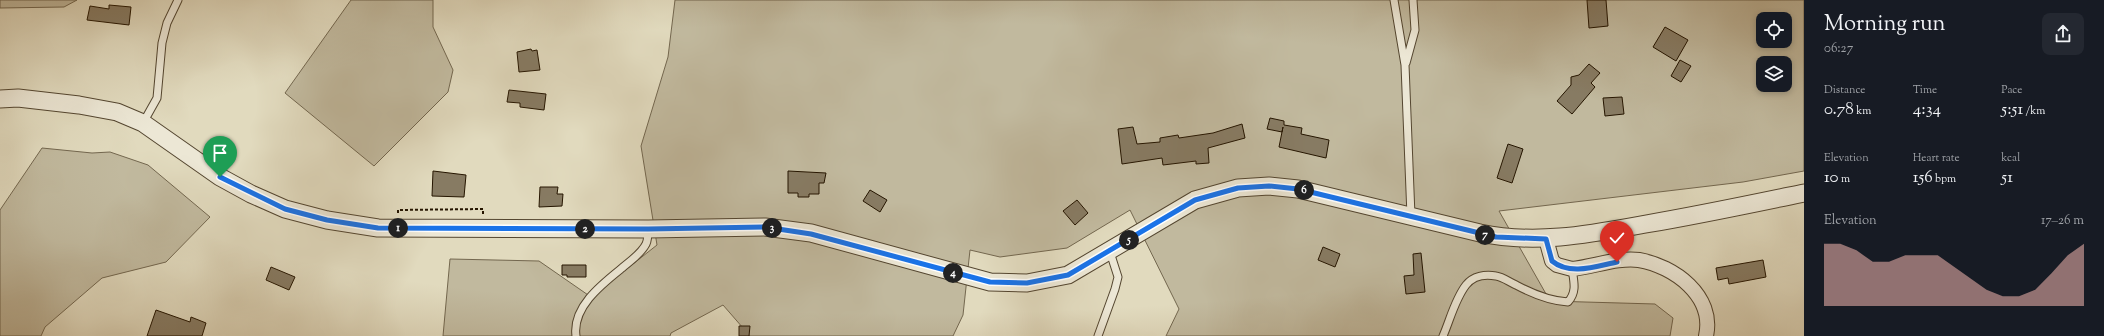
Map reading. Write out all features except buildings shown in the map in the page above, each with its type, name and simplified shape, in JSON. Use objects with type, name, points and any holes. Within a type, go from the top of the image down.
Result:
[{"type":"street","points":[[0,99],[18,98],[79,105],[117,112],[142,123],[220,177],[251,194],[285,209],[327,220],[378,228],[648,229],[765,227],[811,234],[990,282],[1027,283],[1068,275],[1110,252],[1195,200],[1238,188],[1269,186],[1298,189],[1496,237],[1546,239],[1601,232],[1711,213],[1804,193]]},
{"type":"street","points":[[1546,239],[1552,261],[1557,265],[1572,269],[1638,260],[1660,266],[1682,278],[1697,292],[1706,313],[1706,336]]},
{"type":"lane","points":[[142,123],[157,98],[162,43],[167,23],[178,0]]},
{"type":"lane","points":[[1394,0],[1406,65],[1411,216]]},
{"type":"lane","points":[[1406,65],[1415,30],[1413,0]]},
{"type":"lane","points":[[576,336],[575,329],[577,317],[584,305],[604,282],[636,257],[646,244],[648,229]]},
{"type":"lane","points":[[1098,336],[1118,277],[1110,252]]},
{"type":"lane","points":[[1443,336],[1461,293],[1466,285],[1474,279],[1482,275],[1498,276],[1540,295],[1561,302],[1568,302],[1574,296],[1575,284],[1572,269]]},
{"type":"shaded area","points":[[0,0],[77,0],[64,7],[0,8]]},
{"type":"shaded area","points":[[351,0],[433,0],[433,27],[453,70],[448,92],[374,166],[285,93]]},
{"type":"shaded area","points":[[675,0],[1804,0],[1804,171],[1743,182],[1499,211],[1550,301],[1655,304],[1673,318],[1670,336],[1166,336],[1179,309],[1130,210],[1067,248],[1000,257],[970,250],[963,315],[953,336],[750,336],[723,305],[671,333],[670,336],[443,336],[450,259],[539,261],[591,297],[657,245],[641,146],[668,57]]},
{"type":"shaded area","points":[[42,148],[92,153],[110,152],[148,165],[210,217],[166,262],[102,278],[45,327],[41,336],[0,336],[0,210]]},
{"type":"route","points":[[220,177],[251,194],[285,209],[327,220],[378,228],[648,229],[765,227],[811,234],[961,276],[990,282],[1027,283],[1068,275],[1110,252],[1195,200],[1238,188],[1269,186],[1298,189],[1496,237],[1546,239],[1552,261],[1564,268],[1572,269],[1590,267],[1617,262]]}]
